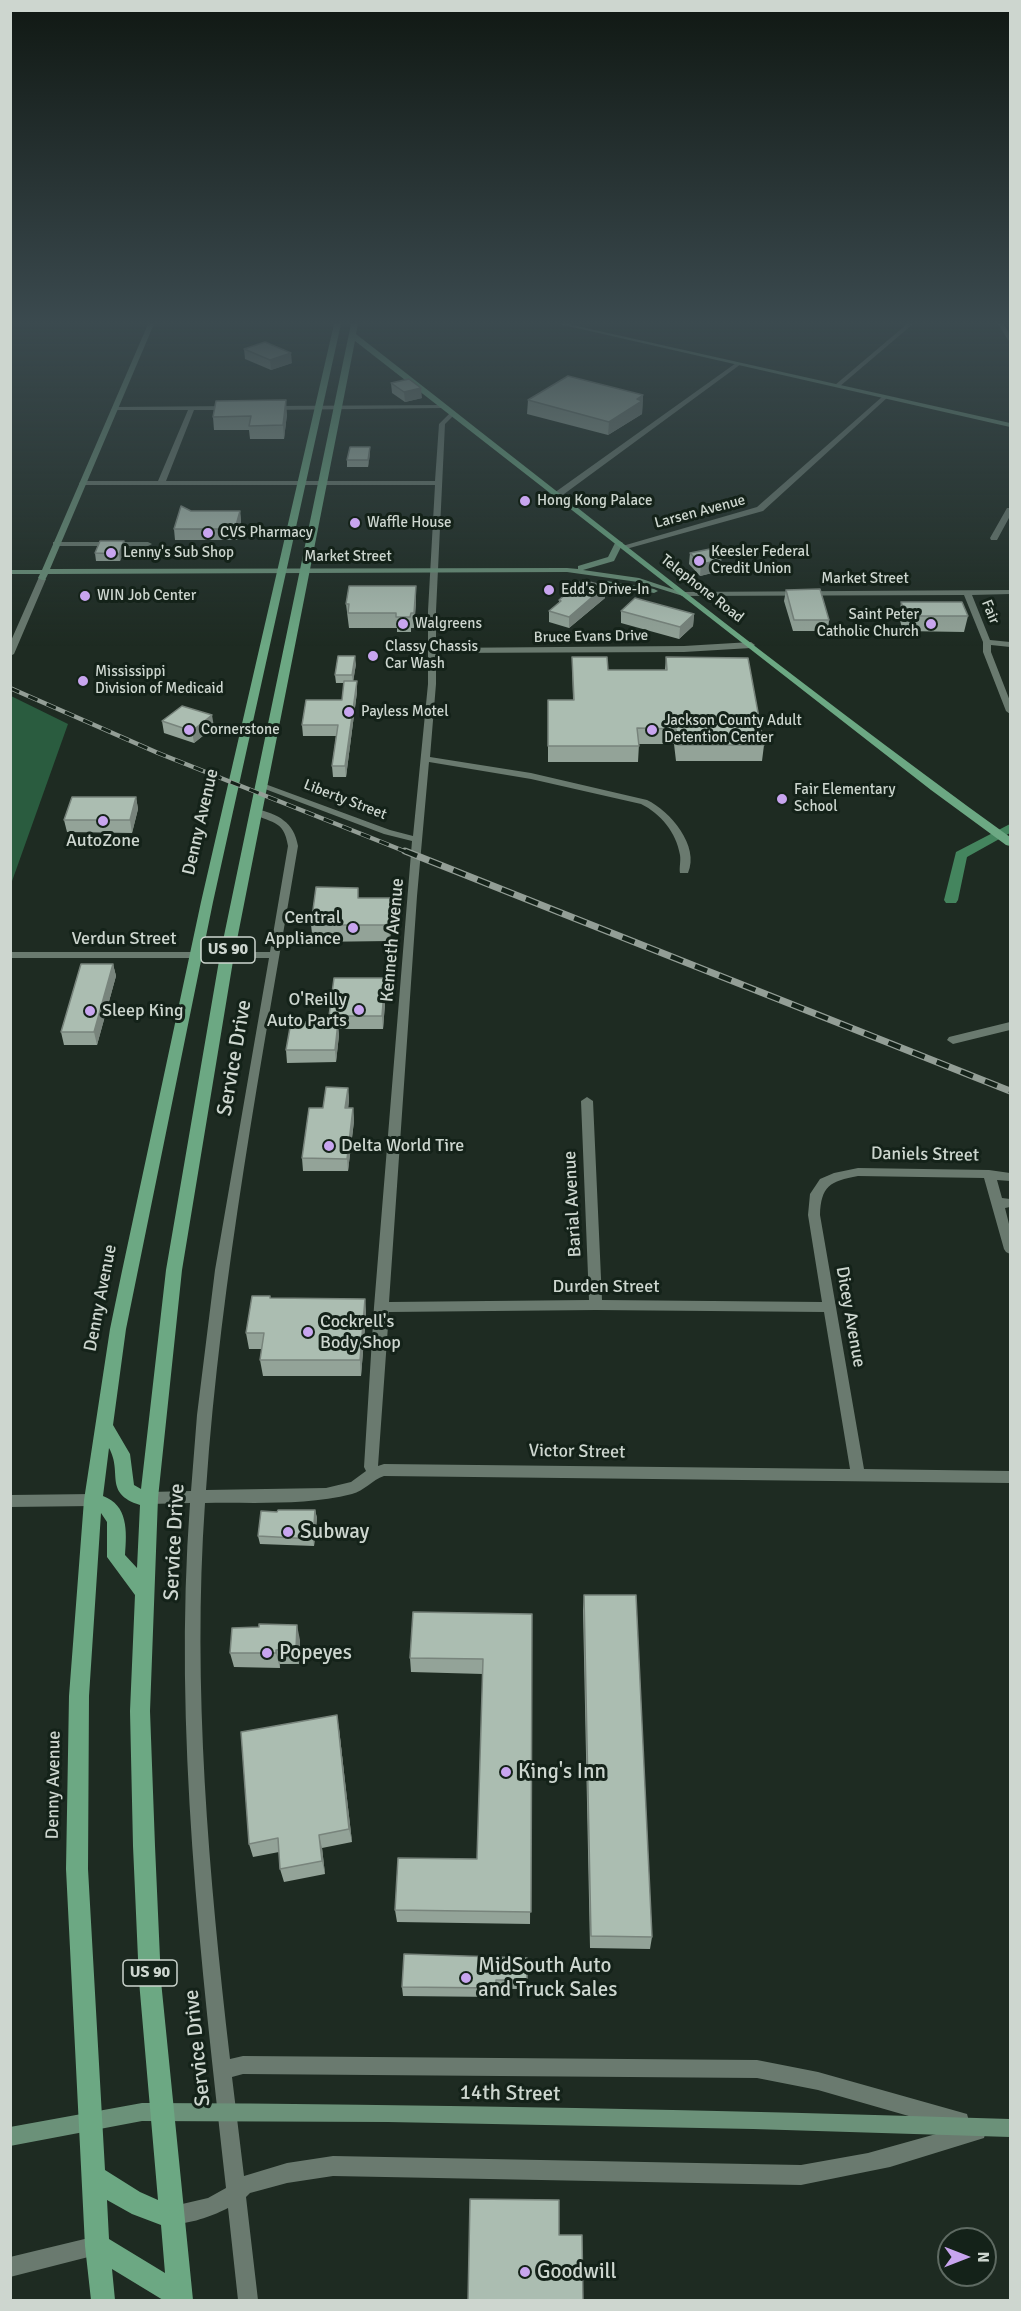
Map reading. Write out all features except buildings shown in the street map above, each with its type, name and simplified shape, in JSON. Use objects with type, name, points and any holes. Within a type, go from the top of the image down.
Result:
[{"type":"main road","name":"Denny Avenue","points":[[103,2301],[97,2246],[77,1869],[79,1696],[93,1500],[103,1425],[130,1270],[196,955],[313,432]]},
{"type":"main road","name":"US 90","points":[[179,2298],[150,1981],[144,1846],[140,1711],[149,1498],[174,1270],[227,955],[333,432]]},
{"type":"main road","name":"Telephone Road","points":[[475,432],[935,788],[1011,842]]},
{"type":"main road","points":[[103,1425],[122,1456],[122,1479],[127,1491],[134,1497],[149,1498]]},
{"type":"main road","points":[[93,1500],[104,1503],[114,1512],[117,1526],[116,1557],[144,1591]]},
{"type":"main road","points":[[94,2177],[131,2203],[151,2212],[172,2215]]},
{"type":"main road","points":[[97,2246],[179,2298]]},
{"type":"street","points":[[10,654],[106,432]]},
{"type":"street","points":[[161,483],[182,432]]},
{"type":"street","name":"Kenneth Avenue","points":[[374,1473],[370,1467],[381,1307],[432,684],[431,651],[441,432]]},
{"type":"street","points":[[557,495],[644,432]]},
{"type":"street","name":"Larsen Avenue","points":[[621,545],[760,509],[846,432]]},
{"type":"street","points":[[83,483],[438,483]]},
{"type":"street","points":[[994,538],[1011,510]]},
{"type":"street","points":[[56,544],[148,544]]},
{"type":"street","points":[[567,570],[587,567],[611,559],[621,545]]},
{"type":"street","name":"Market Street","points":[[434,574],[567,570],[639,580],[682,594]]},
{"type":"street","name":"Market Street","points":[[10,572],[44,576]]},
{"type":"street","name":"Market Street","points":[[10,579],[44,576],[434,574],[574,578],[682,594],[1011,592]]},
{"type":"street","name":"Fair","points":[[967,592],[987,642],[987,652],[1011,711]]},
{"type":"street","points":[[987,642],[1011,644]]},
{"type":"street","name":"Bruce Evans Drive","points":[[431,651],[684,649],[751,645]]},
{"type":"street","points":[[425,759],[531,776],[644,802],[668,819],[684,851],[686,866],[684,872]]},
{"type":"street","name":"Liberty Street","points":[[262,786],[387,832],[418,840]]},
{"type":"street","name":"Service Drive","points":[[248,2301],[206,1926],[198,1806],[193,1632],[197,1497],[212,1341],[221,1270],[290,868],[293,838],[284,824],[276,818],[256,812]]},
{"type":"street","name":"Verdun Street","points":[[10,955],[274,955]]},
{"type":"street","points":[[953,1040],[1011,1026]]},
{"type":"street","name":"Barial Avenue","points":[[587,1101],[596,1305]]},
{"type":"street","name":"Daniels Street","points":[[838,1175],[858,1172],[989,1174],[1011,1177]]},
{"type":"street","points":[[989,1174],[1004,1203],[1011,1250]]},
{"type":"street","name":"Dicey Avenue","points":[[838,1175],[824,1181],[814,1201],[814,1215],[858,1476]]},
{"type":"street","name":"Durden Street","points":[[381,1307],[596,1305],[831,1307]]},
{"type":"street","name":"Victor Street","points":[[149,1498],[326,1494],[355,1487],[374,1473],[384,1470],[1011,1477]]},
{"type":"street","points":[[10,1501],[93,1500]]},
{"type":"street","points":[[222,2070],[243,2065],[757,2069],[818,2081],[984,2128]]},
{"type":"street","name":"14th Street","points":[[10,2137],[142,2112],[388,2113],[1011,2128]]},
{"type":"street","points":[[172,2215],[210,2207],[235,2194],[245,2185],[287,2173],[333,2166],[801,2175],[868,2164],[984,2128]]},
{"type":"street","points":[[10,2267],[97,2246]]},
{"type":"green space","points":[[11,696],[68,724],[11,884]]},
{"type":"waterway","points":[[951,900],[961,855],[1010,828]]},
{"type":"railway","points":[[10,688],[158,753],[409,853]]},
{"type":"railway","points":[[405,851],[1010,1091]]},
{"type":"place","name":"Hong Kong Palace","points":[[525,501]]},
{"type":"place","name":"Waffle House","points":[[355,523]]},
{"type":"place","name":"CVS Pharmacy","points":[[208,533]]},
{"type":"place","name":"Lenny's Sub Shop","points":[[111,553]]},
{"type":"place","name":"Keesler Federal Credit Union","points":[[699,561]]},
{"type":"place","name":"Edd's Drive-In","points":[[549,590]]},
{"type":"place","name":"WIN Job Center","points":[[85,596]]},
{"type":"place","name":"Walgreens","points":[[403,624]]},
{"type":"place","name":"Saint Peter Catholic Church","points":[[931,624]]},
{"type":"place","name":"Classy Chassis Car Wash","points":[[373,656]]},
{"type":"place","name":"Mississippi Division of Medicaid","points":[[83,681]]},
{"type":"place","name":"Payless Motel","points":[[349,712]]},
{"type":"place","name":"Cornerstone","points":[[189,730]]},
{"type":"place","name":"Jackson County Adult Detention Center","points":[[652,730]]},
{"type":"place","name":"Fair Elementary School","points":[[782,799]]},
{"type":"place","name":"AutoZone","points":[[103,821]]},
{"type":"place","name":"Central Appliance","points":[[353,928]]},
{"type":"place","name":"O'Reilly Auto Parts","points":[[359,1010]]},
{"type":"place","name":"Sleep King","points":[[90,1011]]},
{"type":"place","name":"Delta World Tire","points":[[329,1146]]},
{"type":"place","name":"Cockrell's Body Shop","points":[[308,1332]]},
{"type":"place","name":"Subway","points":[[288,1532]]},
{"type":"place","name":"Popeyes","points":[[267,1653]]},
{"type":"place","name":"King's Inn","points":[[506,1772]]},
{"type":"place","name":"MidSouth Auto and Truck Sales","points":[[466,1978]]},
{"type":"place","name":"Goodwill","points":[[525,2272]]}]
